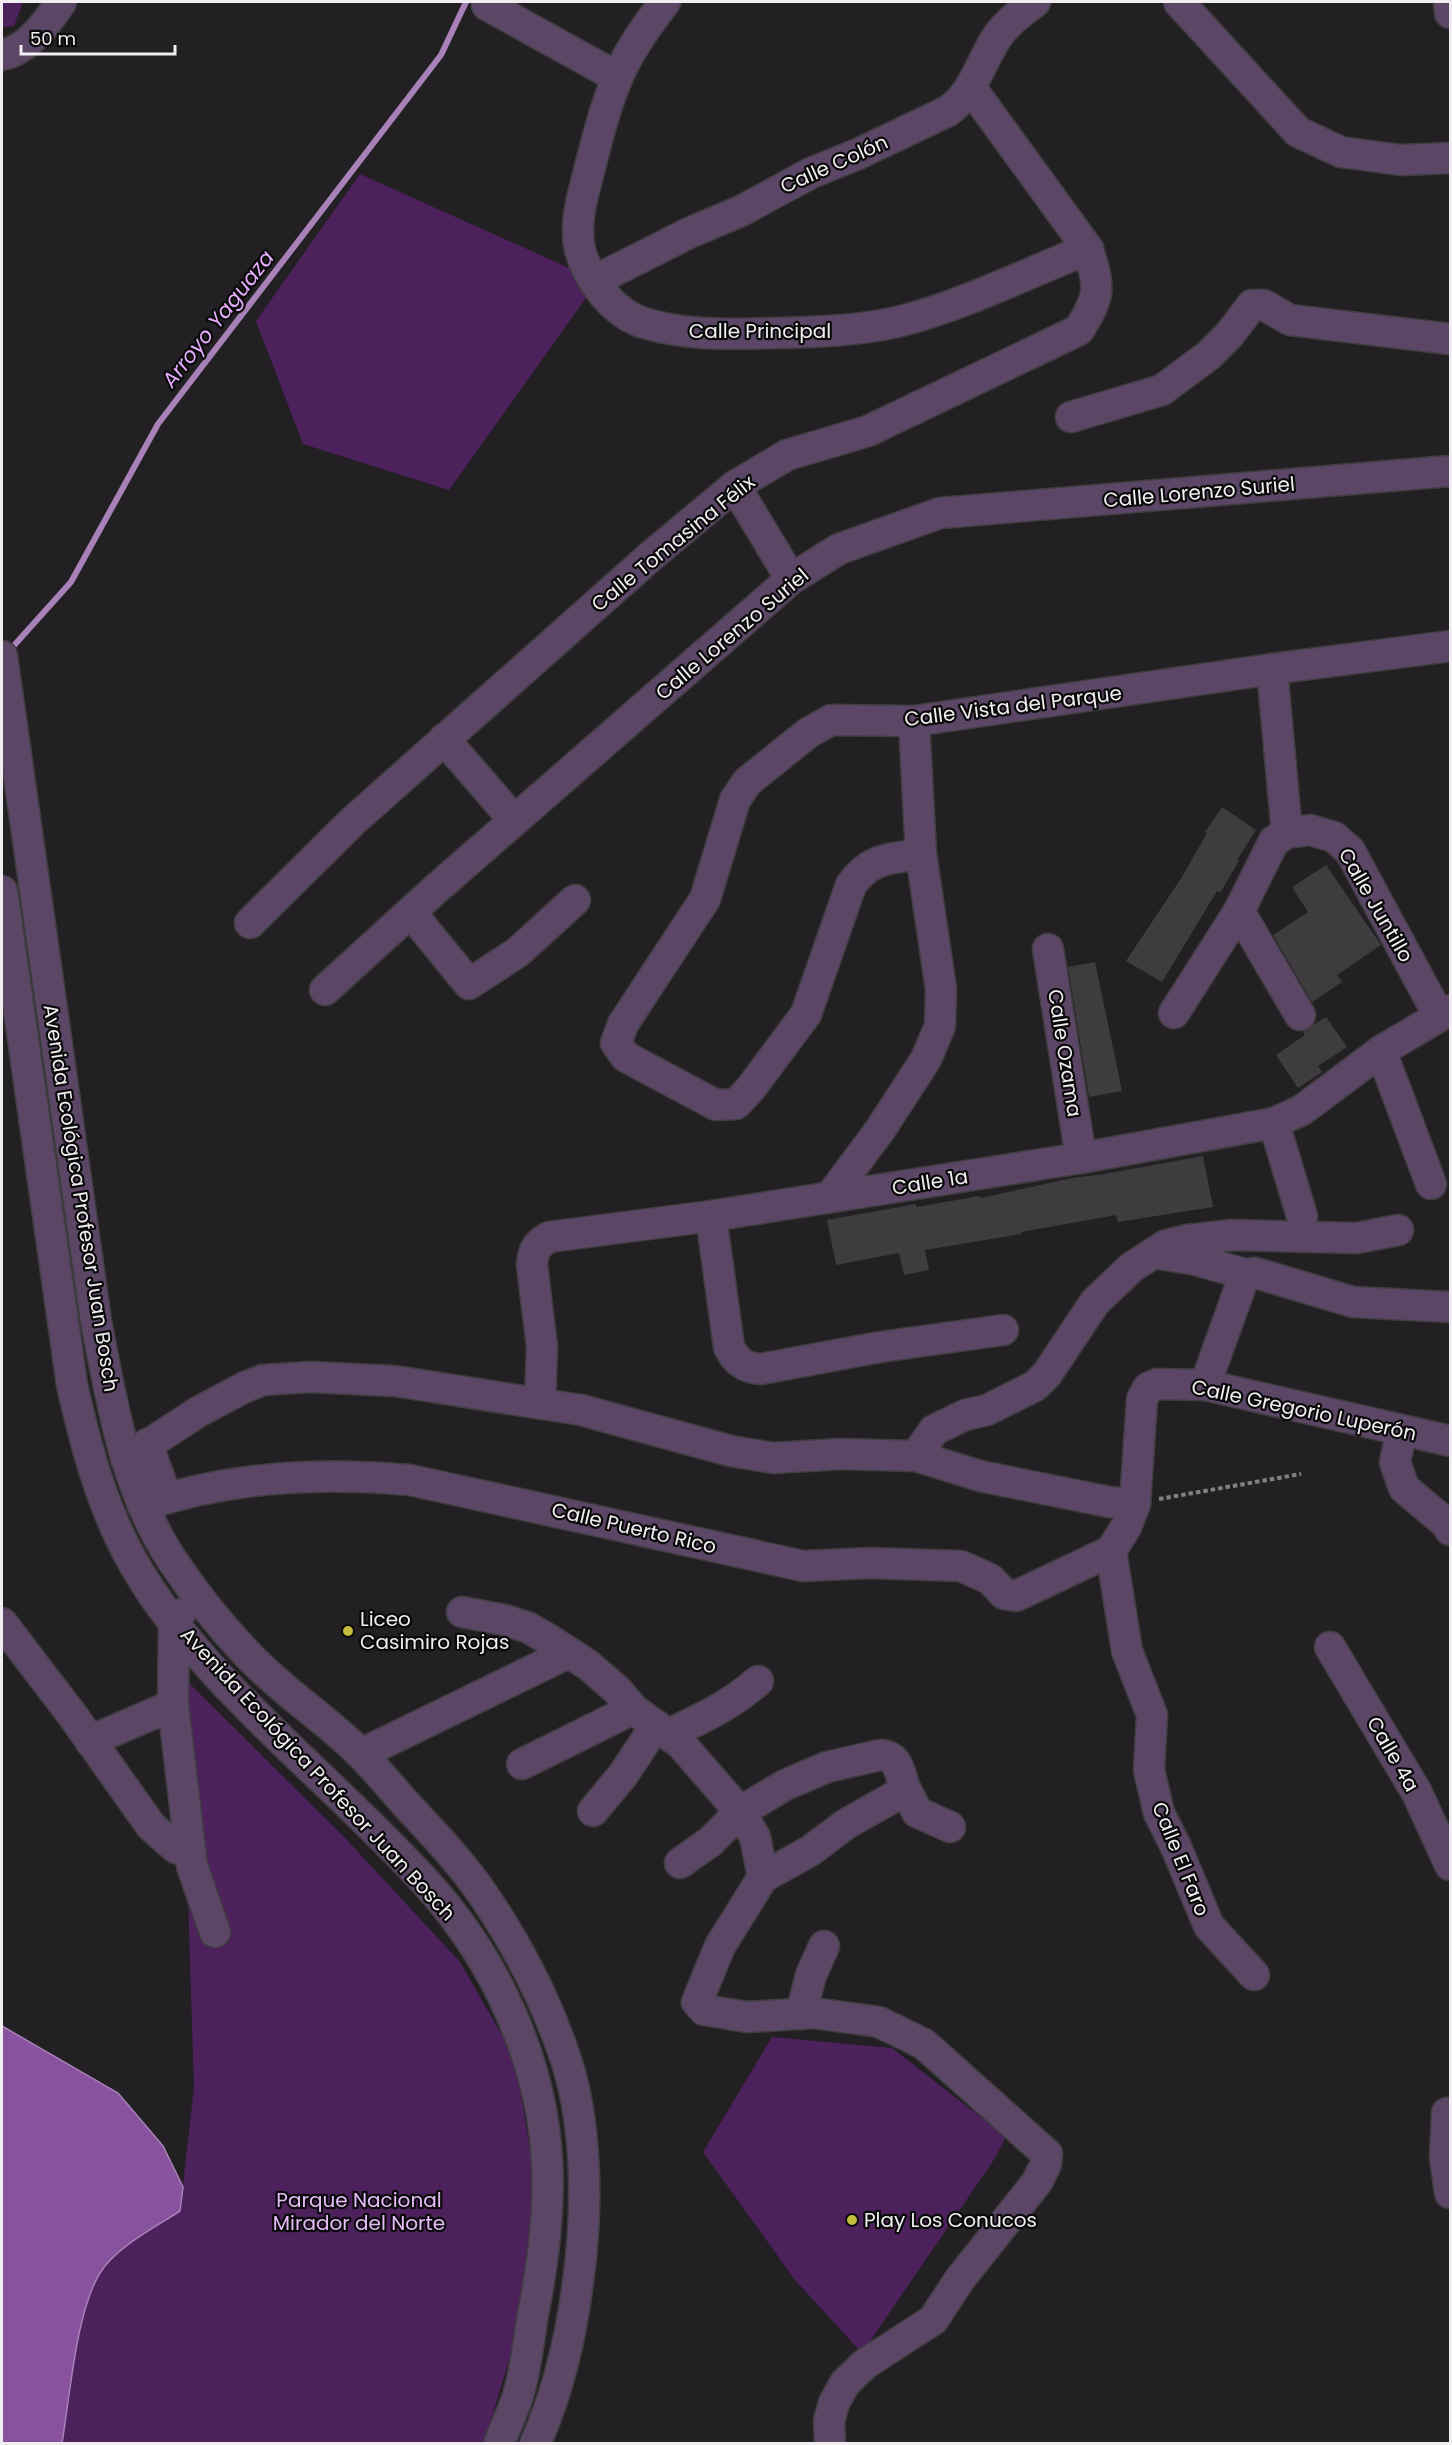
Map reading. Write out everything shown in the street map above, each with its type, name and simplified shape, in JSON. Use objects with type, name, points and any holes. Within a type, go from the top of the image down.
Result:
[{"type":"street","points":[[2,55],[12,53],[43,28],[62,2]]},
{"type":"street","name":"Calle Principal","points":[[665,2],[646,26],[617,77],[579,212],[580,250],[594,282],[619,310],[641,323],[682,332],[716,335],[848,330],[897,322],[1000,286],[1088,249]]},
{"type":"street","name":"Calle Colón","points":[[594,282],[689,233],[741,211],[811,173],[948,111],[960,103],[971,88],[998,35],[1035,2]]},
{"type":"street","points":[[1179,2],[1298,132],[1341,152],[1401,160],[1450,158]]},
{"type":"street","points":[[1449,2],[1450,13]]},
{"type":"street","points":[[487,5],[617,77]]},
{"type":"street","name":"Calle Tomasina Félix","points":[[250,923],[352,822],[444,739],[651,556],[735,486],[787,455],[868,431],[1079,330],[1095,304],[1097,279],[1088,249],[971,88]]},
{"type":"street","points":[[1071,417],[1162,390],[1209,355],[1229,335],[1252,305],[1264,305],[1290,320],[1450,339]]},
{"type":"street","name":"Calle Lorenzo Suriel","points":[[325,990],[514,820],[791,579],[839,549],[940,513],[1450,471]]},
{"type":"street","points":[[735,486],[791,579]]},
{"type":"street","name":"Calle Vista del Parque","points":[[921,854],[879,860],[861,871],[851,885],[806,1014],[752,1088],[736,1104],[716,1105],[626,1057],[616,1043],[623,1024],[705,899],[735,800],[747,782],[808,733],[831,720],[914,721],[1272,669],[1450,646]]},
{"type":"street","name":"Avenida Ecológica Profesor Juan Bosch","points":[[2,656],[96,1321],[136,1451],[155,1502],[170,1558],[249,1657],[361,1754],[449,1851],[483,1895],[519,1952],[564,2052],[575,2099],[583,2163],[582,2245],[575,2303],[559,2379],[535,2444]]},
{"type":"street","points":[[1174,1013],[1239,911],[1274,841],[1287,833],[1272,669]]},
{"type":"street","points":[[830,1197],[880,1130],[926,1059],[940,1026],[941,989],[921,854],[914,721]]},
{"type":"street","points":[[444,739],[514,820]]},
{"type":"street","name":"Calle Juntillo","points":[[1287,833],[1310,830],[1334,837],[1350,851],[1445,1013]]},
{"type":"street","points":[[2,896],[37,897]]},
{"type":"street","name":"Avenida Ecológica Profesor Juan Bosch","points":[[2,896],[72,1385],[87,1451],[107,1507],[134,1564],[174,1622],[218,1675],[428,1884],[468,1934],[495,1980],[516,2024],[541,2109],[547,2161],[547,2216],[542,2269],[519,2394],[499,2444]]},
{"type":"street","points":[[411,913],[460,992],[518,952],[575,900]]},
{"type":"street","points":[[1239,911],[1300,1014]]},
{"type":"street","name":"Calle Ozama","points":[[1048,949],[1081,1158]]},
{"type":"street","name":"Calle 1a","points":[[540,1403],[542,1347],[532,1278],[532,1253],[536,1246],[549,1237],[711,1216],[1081,1158],[1274,1123],[1302,1110],[1381,1051],[1445,1013]]},
{"type":"street","points":[[1381,1051],[1431,1184]]},
{"type":"street","points":[[1274,1123],[1302,1216]]},
{"type":"street","points":[[711,1216],[729,1347],[741,1364],[760,1369],[880,1347],[1003,1330]]},
{"type":"street","points":[[916,1456],[934,1430],[966,1415],[987,1410],[1035,1386],[1047,1374],[1095,1302],[1132,1267],[1166,1245],[1187,1239],[1233,1235],[1357,1238],[1398,1230]]},
{"type":"street","points":[[1151,1253],[1196,1260],[1245,1274],[1256,1273],[1353,1302],[1450,1307]]},
{"type":"street","points":[[1205,1385],[1245,1274]]},
{"type":"street","points":[[136,1451],[225,1396],[263,1380],[285,1377],[395,1381],[580,1410],[761,1457],[877,1454],[916,1456],[980,1476],[1110,1502],[1135,1504]]},
{"type":"street","name":"Calle Gregorio Luperón","points":[[1111,1551],[1126,1527],[1135,1504],[1143,1399],[1148,1388],[1157,1384],[1205,1385],[1450,1441]]},
{"type":"street","points":[[1402,1430],[1395,1462],[1404,1488],[1448,1525],[1450,1530]]},
{"type":"street","name":"Calle Puerto Rico","points":[[155,1502],[231,1483],[358,1475],[410,1480],[803,1566],[870,1563],[961,1566],[990,1579],[1004,1594],[1016,1596],[1111,1551]]},
{"type":"street","name":"Calle El Faro","points":[[1111,1551],[1127,1651],[1152,1715],[1149,1770],[1159,1813],[1209,1926],[1254,1975]]},
{"type":"street","points":[[196,1593],[174,1622],[173,1705],[192,1866],[215,1932]]},
{"type":"street","points":[[462,1612],[505,1620],[529,1628],[573,1655],[681,1744],[740,1812],[755,1837],[763,1876]]},
{"type":"street","points":[[2,1623],[151,1826],[176,1848],[190,1853]]},
{"type":"street","name":"Calle 4a","points":[[1330,1647],[1417,1793],[1450,1865]]},
{"type":"street","points":[[361,1754],[564,1655],[573,1655]]},
{"type":"street","points":[[522,1764],[653,1723],[710,1715],[741,1697],[758,1681]]},
{"type":"street","points":[[90,1741],[173,1705]]},
{"type":"street","points":[[593,1811],[623,1775],[653,1723]]},
{"type":"street","points":[[680,1863],[710,1842],[740,1812],[785,1785],[827,1767],[880,1755],[888,1755],[896,1761],[916,1812],[950,1827]]},
{"type":"street","points":[[830,2444],[829,2421],[834,2403],[845,2383],[865,2364],[933,2320],[960,2278],[1037,2182],[1046,2164],[1047,2154],[924,2044],[879,2022],[814,2013],[747,2017],[704,2010],[697,2002],[720,1946],[763,1876],[810,1851],[846,1824],[899,1794],[904,1786]]},
{"type":"street","points":[[801,2014],[811,1975],[824,1946]]},
{"type":"street","points":[[1448,2114],[1445,2158],[1450,2193]]},
{"type":"path","points":[[1135,1504],[1301,1474]]},
{"type":"green space","points":[[2,2],[23,2],[14,26],[2,27]]},
{"type":"green space","points":[[360,174],[598,281],[449,490],[303,444],[256,321]]},
{"type":"green space","name":"Parque Nacional Mirador del Norte","points":[[181,1675],[346,1839],[460,1962],[515,2058],[540,2210],[516,2337],[486,2437],[481,2443],[62,2444],[80,2332],[85,2310],[100,2273],[107,2263],[126,2246],[180,2211],[194,2087]]},
{"type":"green space","name":"Play Los Conucos","points":[[772,2037],[892,2048],[1006,2137],[993,2161],[862,2353],[795,2280],[703,2152]]},
{"type":"shaded area","points":[[2,2026],[118,2093],[163,2146],[183,2187],[180,2211],[125,2246],[100,2273],[85,2309],[71,2379],[62,2443],[2,2443]]},
{"type":"building","points":[[1222,807],[1256,830],[1220,893],[1217,891],[1162,982],[1126,961],[1182,877],[1207,833],[1205,832]]},
{"type":"building","points":[[1326,865],[1381,945],[1337,975],[1342,982],[1312,1002],[1273,935],[1308,912],[1292,887]]},
{"type":"building","points":[[1095,962],[1122,1091],[1089,1097],[1068,967]]},
{"type":"building","points":[[1326,1017],[1347,1047],[1318,1066],[1322,1072],[1298,1088],[1276,1055],[1305,1035],[1303,1031]]},
{"type":"building","points":[[1203,1156],[1213,1207],[1118,1222],[1116,1215],[925,1250],[929,1270],[904,1275],[899,1253],[836,1265],[827,1220],[916,1204],[916,1207],[980,1196],[981,1198],[1072,1178]]},
{"type":"waterway","name":"Arroyo Yaguaza","points":[[9,651],[71,582],[158,424],[441,55],[466,2]]},
{"type":"place","name":"Liceo Casimiro Rojas","points":[[348,1631]]},
{"type":"place","name":"Play Los Conucos","points":[[852,2220]]}]
